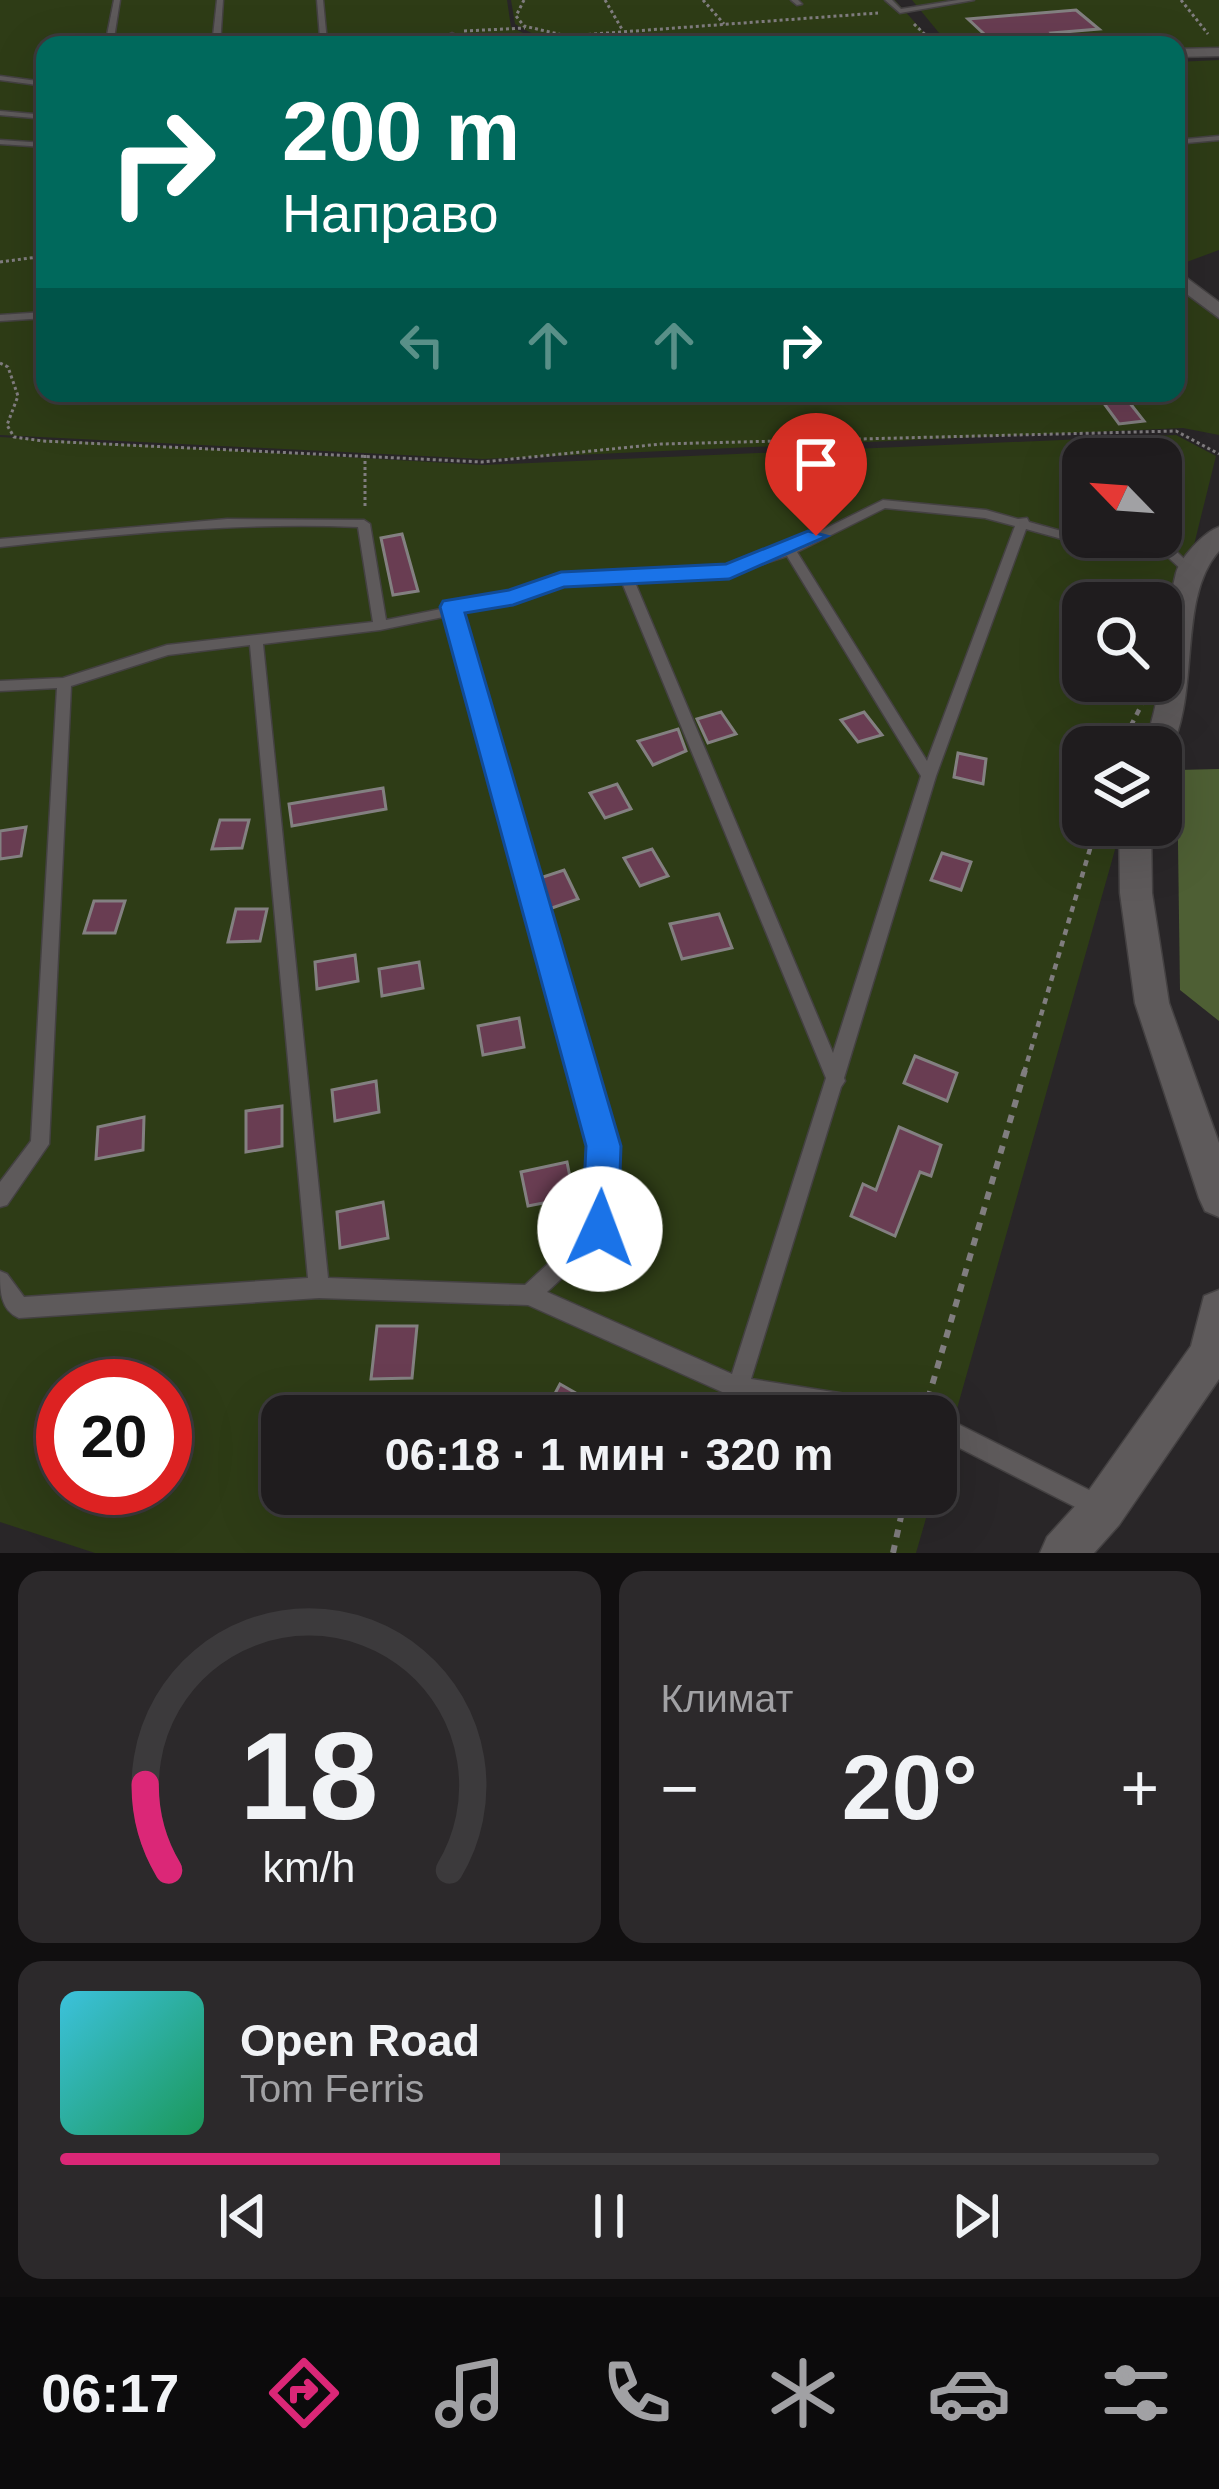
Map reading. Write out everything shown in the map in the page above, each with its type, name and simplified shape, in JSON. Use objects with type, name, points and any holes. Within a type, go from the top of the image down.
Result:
[{"type":"street","points":[[1185,52],[1219,50]]},
{"type":"street","points":[[1185,284],[1219,312]]},
{"type":"street","points":[[1167,726],[1189,568],[1219,535]]},
{"type":"street","points":[[1135,846],[1136,893],[1152,1003],[1219,1198]]},
{"type":"street","points":[[1063,1553],[1103,1509],[1210,1355],[1219,1311]]},
{"type":"lane","points":[[111,36],[117,0]]},
{"type":"lane","points":[[217,36],[220,0]]},
{"type":"lane","points":[[320,0],[324,36]]},
{"type":"lane","points":[[888,0],[900,11],[971,0]]},
{"type":"lane","points":[[0,78],[36,83]]},
{"type":"lane","points":[[0,113],[36,115]]},
{"type":"lane","points":[[1185,141],[1219,138]]},
{"type":"lane","points":[[0,142],[36,144]]},
{"type":"lane","points":[[0,319],[36,316]]},
{"type":"lane","points":[[0,686],[64,682],[166,650],[380,626],[452,607],[513,598],[561,579],[729,571],[790,550],[883,504],[928,505],[1024,521],[1080,540],[1160,542],[1189,568]]},
{"type":"lane","points":[[738,1388],[929,776],[1024,521]]},
{"type":"lane","points":[[0,543],[168,525],[364,524],[380,626]]},
{"type":"lane","points":[[790,550],[929,776]]},
{"type":"lane","points":[[625,574],[836,1082]]},
{"type":"lane","points":[[452,607],[604,1146],[600,1229],[530,1295]]},
{"type":"lane","points":[[256,642],[319,1288]]},
{"type":"lane","points":[[0,1198],[40,1144],[64,682]]},
{"type":"lane","points":[[0,1281],[19,1308],[319,1288],[530,1295],[738,1388],[783,1395]]},
{"type":"lane","points":[[957,1435],[1103,1509]]},
{"type":"path","points":[[524,0],[515,16],[530,28]]},
{"type":"path","points":[[604,0],[623,32]]},
{"type":"path","points":[[703,0],[724,24]]},
{"type":"path","points":[[1181,0],[1219,50]]},
{"type":"path","points":[[478,36],[530,28],[567,36],[900,11],[926,36]]},
{"type":"path","points":[[0,262],[36,257]]},
{"type":"path","points":[[0,362],[8,367],[18,395],[7,424],[14,437],[482,462],[661,444],[1176,431],[1219,454]]},
{"type":"path","points":[[364,524],[365,455]]},
{"type":"path","points":[[925,1395],[1091,846]]},
{"type":"path","points":[[893,1553],[901,1515]]},
{"type":"green space","points":[[0,0],[507,0],[511,27],[530,36],[36,36],[36,142],[0,140]]},
{"type":"green space","points":[[511,0],[895,0],[927,36],[537,36],[515,24]]},
{"type":"green space","points":[[912,0],[1219,0],[1219,53],[1185,55],[1185,36],[942,36]]},
{"type":"green space","points":[[1219,60],[1219,250],[1185,263],[1185,62]]},
{"type":"green space","points":[[0,143],[36,145],[36,402],[1185,402],[1185,287],[1219,320],[1219,435],[1183,428],[483,459],[0,435]]},
{"type":"green space","points":[[1176,435],[1182,438],[1107,438]]},
{"type":"green space","points":[[0,437],[483,465],[1062,440],[1062,558],[1182,558],[1182,438],[1216,456],[1182,593],[1182,582],[1062,582],[1062,702],[1155,702],[1149,726],[1062,726],[1062,846],[1116,846],[957,1409],[957,1395],[261,1395],[261,1515],[927,1515],[916,1553],[95,1553],[0,1522]]},
{"type":"green space","points":[[1219,769],[1219,1021],[1180,990],[1182,770]]},
{"type":"building","points":[[1076,10],[1099,29],[1052,33],[1056,36],[986,36],[968,19]]},
{"type":"building","points":[[1103,402],[1129,402],[1144,421],[1119,424]]},
{"type":"building","points":[[402,534],[418,591],[393,595],[381,538]]},
{"type":"building","points":[[721,712],[736,734],[708,743],[697,719]]},
{"type":"building","points":[[864,712],[882,735],[858,742],[841,720]]},
{"type":"building","points":[[678,729],[686,751],[653,765],[638,741]]},
{"type":"building","points":[[958,753],[986,759],[983,784],[954,777]]},
{"type":"building","points":[[617,784],[631,809],[605,818],[590,793]]},
{"type":"building","points":[[383,788],[386,809],[292,826],[289,804]]},
{"type":"building","points":[[220,820],[249,820],[242,848],[212,849]]},
{"type":"building","points":[[26,827],[21,856],[0,859],[0,831]]},
{"type":"building","points":[[652,849],[668,876],[640,886],[624,858]]},
{"type":"building","points":[[942,853],[971,862],[961,890],[931,880]]},
{"type":"building","points":[[564,870],[578,899],[549,909],[540,878]]},
{"type":"building","points":[[94,901],[125,901],[115,933],[84,933]]},
{"type":"building","points":[[236,909],[267,909],[260,941],[228,942]]},
{"type":"building","points":[[719,914],[732,948],[682,959],[670,924]]},
{"type":"building","points":[[355,955],[358,981],[317,989],[315,962]]},
{"type":"building","points":[[419,962],[423,988],[382,996],[379,969]]},
{"type":"building","points":[[519,1018],[524,1047],[483,1055],[478,1026]]},
{"type":"building","points":[[915,1056],[957,1073],[947,1101],[904,1083]]},
{"type":"building","points":[[376,1081],[379,1112],[335,1121],[332,1090]]},
{"type":"building","points":[[282,1106],[282,1146],[246,1152],[246,1111]]},
{"type":"building","points":[[144,1117],[143,1150],[96,1159],[98,1127]]},
{"type":"building","points":[[899,1127],[941,1145],[931,1176],[920,1172],[895,1236],[851,1216],[863,1184],[876,1190]]},
{"type":"building","points":[[567,1162],[574,1197],[528,1206],[521,1172]]},
{"type":"building","points":[[383,1202],[388,1238],[340,1248],[337,1212]]},
{"type":"building","points":[[377,1326],[417,1326],[412,1378],[371,1379]]},
{"type":"building","points":[[560,1384],[579,1395],[554,1395]]},
{"type":"route","points":[[600,1229],[604,1146],[452,607],[513,598],[561,579],[729,571],[816,536]]}]
